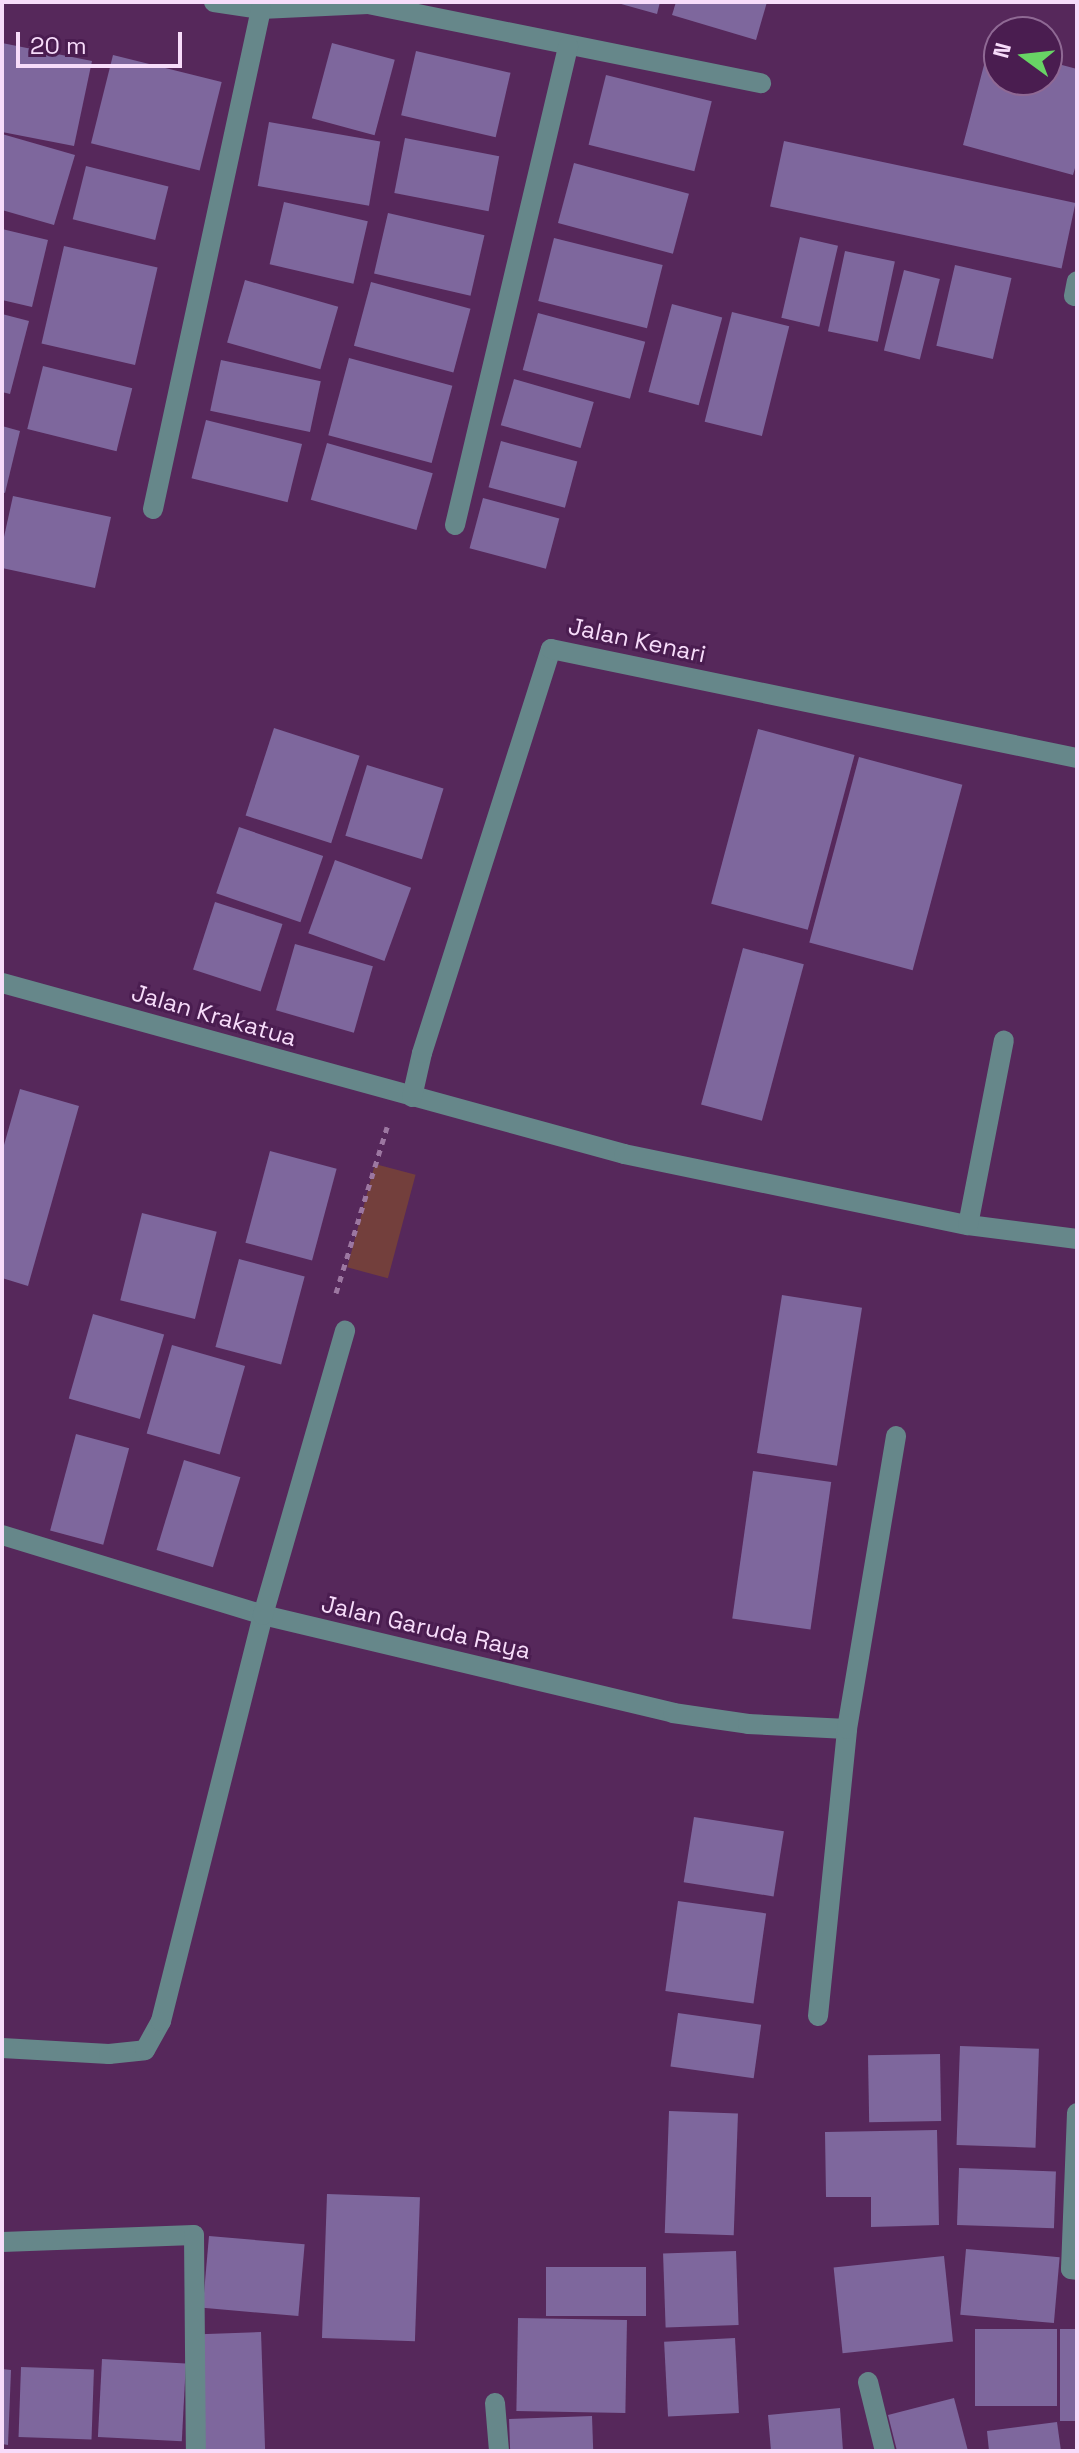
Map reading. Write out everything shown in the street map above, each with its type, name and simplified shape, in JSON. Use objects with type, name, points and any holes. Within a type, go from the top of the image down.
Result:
[{"type":"street","points":[[214,2],[261,9],[368,4],[761,83]]},
{"type":"street","points":[[153,509],[261,9]]},
{"type":"street","points":[[455,525],[568,46]]},
{"type":"street","name":"Jalan Kenari","points":[[412,1097],[422,1053],[551,649],[1077,758]]},
{"type":"street","name":"Jalan Krakatua","points":[[2,983],[624,1154],[968,1225],[1077,1239]]},
{"type":"street","points":[[968,1225],[1004,1040]]},
{"type":"street","points":[[2,2048],[109,2054],[145,2050],[161,2021],[263,1615],[345,1331]]},
{"type":"street","points":[[818,2016],[847,1729],[896,1436]]},
{"type":"street","name":"Jalan Garuda Raya","points":[[2,1535],[263,1615],[673,1713],[748,1724],[847,1729]]},
{"type":"street","points":[[1077,2113],[1071,2269],[1077,2270]]},
{"type":"street","points":[[2,2242],[194,2235],[196,2451]]},
{"type":"street","points":[[868,2382],[885,2451]]},
{"type":"street","points":[[495,2403],[499,2451]]},
{"type":"path","points":[[345,1331],[329,1315],[384,1130],[412,1097]]},
{"type":"shaded area","points":[[375,1164],[416,1175],[388,1278],[347,1267]]},
{"type":"building","points":[[614,2],[660,2],[657,14]]},
{"type":"building","points":[[676,2],[767,2],[756,40],[672,15]]},
{"type":"building","points":[[2,43],[92,61],[74,146],[2,132]]},
{"type":"building","points":[[332,43],[395,60],[375,135],[312,118]]},
{"type":"building","points":[[416,51],[511,73],[496,137],[401,115]]},
{"type":"building","points":[[113,55],[222,82],[200,170],[91,143]]},
{"type":"building","points":[[1063,65],[1077,69],[1077,161],[1073,175],[963,145],[983,69],[983,96],[1063,96]]},
{"type":"building","points":[[606,75],[712,101],[694,171],[589,145]]},
{"type":"building","points":[[269,122],[380,142],[369,206],[258,186]]},
{"type":"building","points":[[2,134],[75,155],[54,225],[2,210]]},
{"type":"building","points":[[405,138],[499,156],[489,211],[394,193]]},
{"type":"building","points":[[784,141],[1075,203],[1062,268],[770,207]]},
{"type":"building","points":[[574,163],[689,194],[673,254],[558,223]]},
{"type":"building","points":[[86,166],[168,187],[155,240],[73,219]]},
{"type":"building","points":[[284,202],[368,221],[353,284],[270,264]]},
{"type":"building","points":[[388,213],[484,235],[471,296],[374,273]]},
{"type":"building","points":[[2,229],[48,240],[32,307],[2,300]]},
{"type":"building","points":[[800,237],[838,246],[819,327],[781,318]]},
{"type":"building","points":[[554,238],[663,265],[647,328],[538,301]]},
{"type":"building","points":[[64,246],[158,268],[135,365],[42,343]]},
{"type":"building","points":[[845,251],[895,262],[878,342],[828,331]]},
{"type":"building","points":[[955,265],[1012,278],[993,359],[936,346]]},
{"type":"building","points":[[904,270],[940,279],[920,359],[884,351]]},
{"type":"building","points":[[245,280],[338,307],[320,369],[227,342]]},
{"type":"building","points":[[371,282],[470,309],[453,372],[354,346]]},
{"type":"building","points":[[672,304],[722,317],[699,405],[648,392]]},
{"type":"building","points":[[732,312],[789,326],[762,436],[705,422]]},
{"type":"building","points":[[538,313],[645,342],[630,399],[523,370]]},
{"type":"building","points":[[2,314],[29,321],[10,394],[2,392]]},
{"type":"building","points":[[349,358],[452,386],[432,463],[328,435]]},
{"type":"building","points":[[221,360],[321,381],[310,432],[210,411]]},
{"type":"building","points":[[43,366],[132,388],[117,451],[27,429]]},
{"type":"building","points":[[514,379],[594,402],[581,448],[501,425]]},
{"type":"building","points":[[206,420],[302,444],[288,502],[191,478]]},
{"type":"building","points":[[2,426],[20,431],[5,493],[2,492]]},
{"type":"building","points":[[501,441],[577,461],[565,508],[489,487]]},
{"type":"building","points":[[327,443],[433,473],[416,530],[311,500]]},
{"type":"building","points":[[13,496],[111,517],[95,588],[2,568],[2,546]]},
{"type":"building","points":[[483,498],[559,518],[546,569],[470,548]]},
{"type":"building","points":[[274,728],[360,756],[331,843],[246,815]]},
{"type":"building","points":[[758,729],[855,755],[808,930],[711,904]]},
{"type":"building","points":[[859,757],[962,785],[913,970],[809,942]]},
{"type":"building","points":[[367,765],[444,788],[422,859],[345,836]]},
{"type":"building","points":[[239,827],[323,856],[300,922],[216,893]]},
{"type":"building","points":[[335,860],[411,888],[384,961],[308,933]]},
{"type":"building","points":[[215,902],[283,924],[261,991],[193,970]]},
{"type":"building","points":[[295,944],[373,966],[354,1033],[276,1010]]},
{"type":"building","points":[[743,948],[804,964],[762,1121],[701,1104]]},
{"type":"building","points":[[20,1089],[79,1106],[28,1286],[2,1278],[2,1152]]},
{"type":"building","points":[[270,1151],[337,1169],[312,1261],[245,1243]]},
{"type":"building","points":[[142,1213],[217,1232],[195,1319],[120,1300]]},
{"type":"building","points":[[239,1259],[305,1277],[281,1364],[215,1347]]},
{"type":"building","points":[[782,1295],[862,1308],[837,1466],[757,1453]]},
{"type":"building","points":[[93,1314],[164,1334],[140,1419],[69,1399]]},
{"type":"building","points":[[172,1345],[245,1366],[220,1454],[147,1433]]},
{"type":"building","points":[[76,1434],[129,1448],[103,1545],[50,1531]]},
{"type":"building","points":[[184,1460],[240,1477],[213,1567],[157,1550]]},
{"type":"building","points":[[753,1471],[831,1482],[810,1630],[732,1619]]},
{"type":"building","points":[[694,1817],[784,1831],[774,1896],[684,1882]]},
{"type":"building","points":[[678,1901],[766,1913],[753,2004],[665,1991]]},
{"type":"building","points":[[678,2013],[761,2025],[754,2078],[670,2066]]},
{"type":"building","points":[[960,2046],[1039,2049],[1035,2148],[957,2145]]},
{"type":"building","points":[[940,2054],[941,2121],[869,2122],[868,2055]]},
{"type":"building","points":[[669,2111],[738,2113],[734,2235],[665,2233]]},
{"type":"building","points":[[937,2130],[939,2225],[871,2227],[871,2197],[826,2197],[825,2132]]},
{"type":"building","points":[[959,2168],[1056,2171],[1054,2228],[957,2225]]},
{"type":"building","points":[[327,2194],[420,2197],[415,2341],[322,2338]]},
{"type":"building","points":[[209,2236],[305,2244],[298,2316],[203,2308]]},
{"type":"building","points":[[966,2249],[1060,2257],[1054,2323],[960,2315]]},
{"type":"building","points":[[736,2251],[739,2325],[666,2328],[663,2254]]},
{"type":"building","points":[[944,2256],[953,2342],[843,2353],[834,2268]]},
{"type":"building","points":[[546,2267],[646,2267],[646,2316],[546,2316]]},
{"type":"building","points":[[518,2318],[627,2320],[625,2413],[516,2411]]},
{"type":"building","points":[[975,2329],[1057,2329],[1057,2406],[975,2406]]},
{"type":"building","points":[[1060,2329],[1077,2329],[1077,2421],[1060,2421]]},
{"type":"building","points":[[261,2332],[265,2451],[204,2451],[200,2334]]},
{"type":"building","points":[[735,2338],[739,2413],[668,2417],[664,2342]]},
{"type":"building","points":[[102,2359],[186,2363],[182,2441],[98,2437]]},
{"type":"building","points":[[21,2367],[94,2370],[92,2440],[19,2437]]},
{"type":"building","points":[[2,2369],[11,2370],[8,2445],[2,2444]]},
{"type":"building","points":[[954,2398],[968,2451],[897,2451],[888,2415]]},
{"type":"building","points":[[840,2408],[843,2451],[771,2451],[768,2415]]},
{"type":"building","points":[[592,2416],[593,2451],[510,2451],[509,2419]]},
{"type":"building","points":[[1057,2422],[1061,2451],[989,2451],[987,2431]]}]
